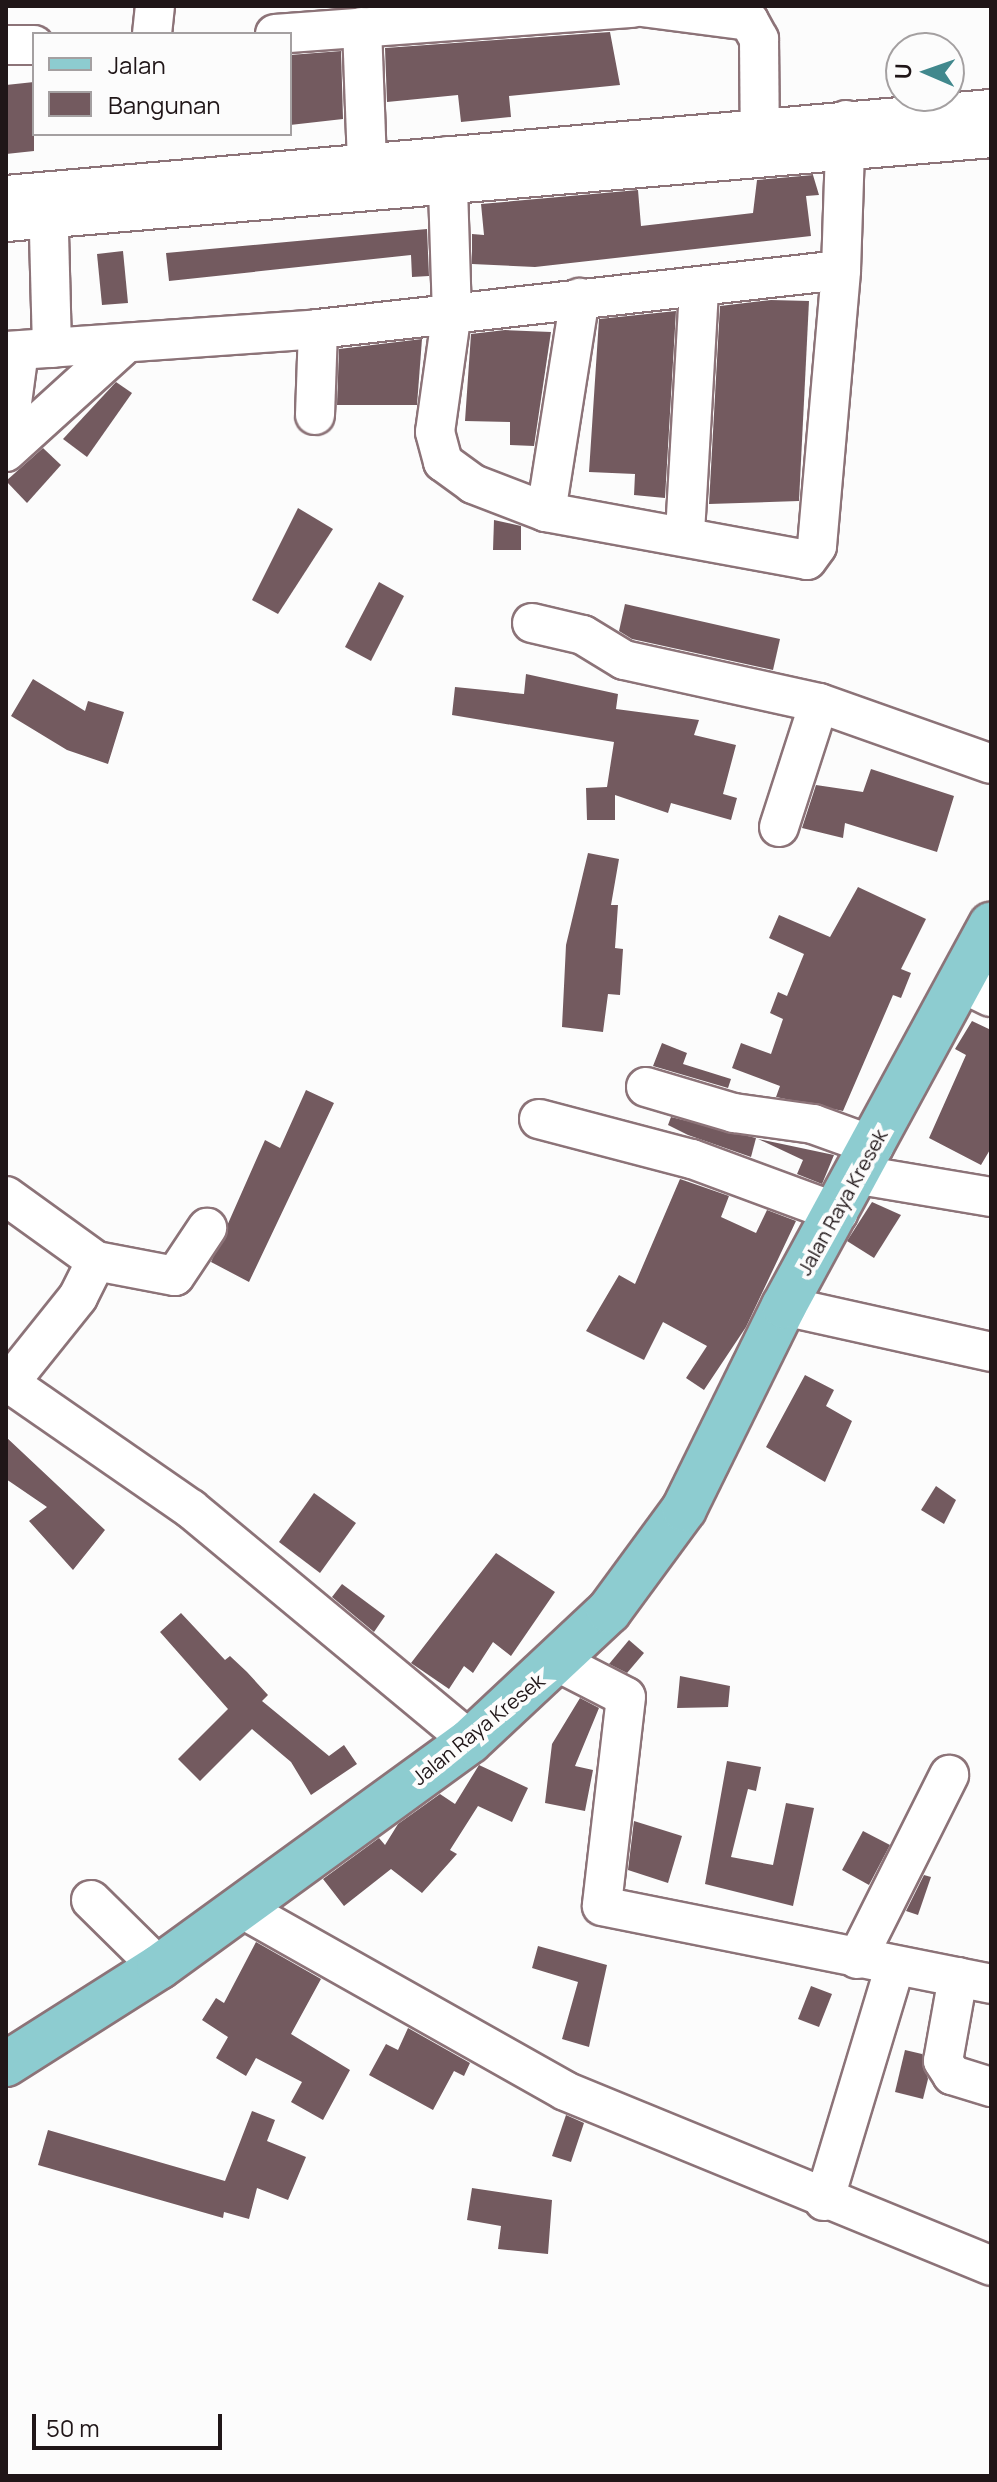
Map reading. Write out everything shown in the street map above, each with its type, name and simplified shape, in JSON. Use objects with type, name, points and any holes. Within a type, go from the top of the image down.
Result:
[{"type":"main road","name":"Jalan Raya Kresek","points":[[6,2064],[159,1967],[470,1741],[558,1662],[609,1611],[684,1509],[784,1306],[867,1160],[976,990],[991,924]]},
{"type":"street","points":[[152,32],[155,6]]},
{"type":"street","points":[[292,33],[634,7],[749,21],[759,39],[760,144]]},
{"type":"street","points":[[362,27],[368,178]]},
{"type":"street","points":[[6,45],[32,45]]},
{"type":"street","points":[[6,222],[47,205],[760,144],[845,135],[991,109]]},
{"type":"street","points":[[845,135],[991,138]]},
{"type":"street","points":[[448,170],[452,311],[435,432],[443,462],[473,484],[546,512],[685,533],[749,555],[813,555],[841,270],[845,135]]},
{"type":"street","points":[[6,195],[47,205]]},
{"type":"street","points":[[6,450],[26,350],[47,205]]},
{"type":"street","points":[[26,350],[318,329],[452,311],[841,270]]},
{"type":"street","points":[[685,533],[699,287]]},
{"type":"street","points":[[546,512],[580,298]]},
{"type":"street","points":[[315,415],[318,329]]},
{"type":"street","points":[[6,450],[126,343]]},
{"type":"street","points":[[532,623],[583,635],[637,664],[819,703],[991,764]]},
{"type":"street","points":[[779,827],[819,703]]},
{"type":"street","points":[[646,1087],[734,1113],[813,1124],[867,1160],[991,1197]]},
{"type":"street","points":[[539,1119],[692,1159],[838,1213]]},
{"type":"street","points":[[6,1196],[96,1261],[175,1276],[207,1228]]},
{"type":"street","points":[[96,1261],[78,1297],[8,1384],[191,1509],[470,1741]]},
{"type":"street","points":[[784,1306],[991,1352]]},
{"type":"street","points":[[558,1662],[626,1697],[602,1906],[974,1980],[943,2061],[952,2075],[991,2087]]},
{"type":"street","points":[[857,1959],[949,1775]]},
{"type":"street","points":[[91,1900],[159,1967]]},
{"type":"street","points":[[239,1907],[565,2091],[824,2201],[991,2266]]},
{"type":"street","points":[[824,2201],[895,1966]]},
{"type":"building","points":[[610,32],[620,85],[509,96],[511,117],[461,122],[458,95],[387,102],[385,48]]},
{"type":"building","points":[[341,51],[343,119],[292,125],[292,55]]},
{"type":"building","points":[[32,82],[34,151],[6,154],[6,85]]},
{"type":"building","points":[[813,175],[819,195],[806,196],[811,236],[535,267],[472,264],[472,234],[484,235],[481,204],[638,190],[641,226],[753,213],[757,180]]},
{"type":"building","points":[[427,229],[429,276],[412,277],[411,255],[169,281],[166,253]]},
{"type":"building","points":[[123,251],[128,303],[102,305],[97,254]]},
{"type":"building","points":[[771,300],[809,301],[799,501],[709,504],[720,306]]},
{"type":"building","points":[[676,311],[665,498],[634,495],[635,474],[589,472],[599,319]]},
{"type":"building","points":[[505,330],[551,332],[534,446],[510,445],[510,422],[465,421],[471,334]]},
{"type":"building","points":[[422,339],[417,405],[337,405],[339,349]]},
{"type":"building","points":[[116,382],[132,393],[87,457],[63,439]]},
{"type":"building","points":[[43,448],[61,465],[27,503],[6,481]]},
{"type":"building","points":[[298,508],[333,529],[278,614],[252,600]]},
{"type":"building","points":[[494,520],[521,526],[521,550],[493,550]]},
{"type":"building","points":[[379,582],[404,596],[371,661],[345,647]]},
{"type":"building","points":[[625,604],[780,639],[773,670],[632,639],[619,631]]},
{"type":"building","points":[[526,674],[618,694],[616,709],[699,720],[694,735],[736,745],[723,794],[737,798],[731,820],[671,803],[668,813],[615,795],[615,820],[587,820],[586,788],[607,787],[614,742],[452,715],[455,687],[524,694]]},
{"type":"building","points":[[33,679],[85,711],[88,701],[124,712],[108,764],[67,750],[11,716]]},
{"type":"building","points":[[871,769],[954,796],[937,852],[845,823],[843,838],[802,828],[816,785],[863,792]]},
{"type":"building","points":[[588,853],[619,859],[611,905],[618,905],[615,948],[623,949],[620,995],[608,994],[603,1032],[562,1027],[566,945]]},
{"type":"building","points":[[858,887],[926,919],[901,969],[911,973],[901,998],[893,995],[843,1111],[776,1097],[780,1086],[732,1068],[741,1043],[771,1054],[783,1019],[770,1013],[778,992],[787,996],[804,954],[769,938],[779,915],[830,937]]},
{"type":"building","points":[[972,1021],[991,1030],[991,1148],[981,1165],[929,1138],[966,1055],[955,1049]]},
{"type":"building","points":[[662,1043],[687,1053],[683,1064],[731,1079],[728,1088],[653,1066]]},
{"type":"building","points":[[306,1090],[334,1103],[249,1282],[211,1262],[265,1140],[280,1148]]},
{"type":"building","points":[[671,1117],[756,1138],[751,1157],[668,1125]]},
{"type":"building","points":[[758,1139],[834,1155],[822,1184],[797,1174],[803,1160]]},
{"type":"building","points":[[680,1179],[729,1196],[721,1217],[756,1233],[767,1210],[796,1221],[746,1327],[704,1390],[686,1378],[707,1346],[663,1322],[644,1360],[586,1331],[619,1275],[635,1284]]},
{"type":"building","points":[[872,1202],[901,1215],[874,1258],[847,1241]]},
{"type":"building","points":[[805,1375],[834,1390],[826,1406],[852,1421],[825,1482],[766,1447]]},
{"type":"building","points":[[6,1437],[105,1530],[73,1570],[29,1521],[47,1507],[6,1479]]},
{"type":"building","points":[[936,1486],[956,1500],[944,1524],[921,1510]]},
{"type":"building","points":[[314,1493],[356,1523],[320,1573],[279,1542]]},
{"type":"building","points":[[496,1553],[555,1592],[511,1656],[493,1642],[473,1673],[464,1666],[449,1689],[411,1663]]},
{"type":"building","points":[[342,1584],[385,1616],[374,1632],[332,1597]]},
{"type":"building","points":[[181,1613],[225,1660],[230,1656],[247,1672],[268,1695],[262,1701],[329,1756],[344,1745],[357,1764],[311,1795],[291,1762],[252,1729],[200,1781],[178,1759],[228,1709],[160,1632]]},
{"type":"building","points":[[629,1640],[644,1653],[627,1673],[609,1664]]},
{"type":"building","points":[[680,1676],[730,1686],[728,1707],[677,1708]]},
{"type":"building","points":[[580,1698],[599,1708],[575,1766],[593,1770],[585,1811],[545,1803],[552,1744]]},
{"type":"building","points":[[727,1761],[761,1767],[756,1791],[748,1789],[731,1857],[773,1865],[786,1803],[814,1808],[793,1906],[705,1884]]},
{"type":"building","points":[[479,1765],[528,1788],[512,1822],[478,1806],[450,1850],[457,1854],[422,1893],[391,1869],[344,1906],[323,1879],[379,1838],[385,1845],[398,1824],[440,1794],[455,1804]]},
{"type":"building","points":[[634,1821],[682,1836],[668,1883],[628,1870]]},
{"type":"building","points":[[863,1831],[890,1845],[869,1885],[842,1870]]},
{"type":"building","points":[[924,1875],[931,1877],[918,1915],[906,1911]]},
{"type":"building","points":[[256,1942],[321,1979],[291,2034],[350,2070],[323,2120],[291,2102],[302,2082],[256,2058],[246,2076],[216,2058],[228,2037],[202,2020],[216,1998],[224,2003]]},
{"type":"building","points":[[538,1946],[607,1965],[589,2047],[562,2039],[578,1982],[532,1968]]},
{"type":"building","points":[[811,1986],[832,1994],[819,2027],[798,2019]]},
{"type":"building","points":[[408,2028],[470,2063],[464,2076],[454,2071],[433,2110],[369,2075],[386,2044],[398,2050]]},
{"type":"building","points":[[905,2050],[922,2054],[928,2079],[923,2099],[895,2092]]},
{"type":"building","points":[[252,2111],[275,2120],[267,2141],[306,2157],[288,2200],[257,2188],[249,2219],[224,2212],[223,2218],[38,2165],[48,2130],[225,2181]]},
{"type":"building","points":[[566,2115],[584,2123],[571,2162],[552,2156]]},
{"type":"building","points":[[472,2188],[552,2200],[548,2254],[498,2249],[501,2226],[467,2220]]}]
